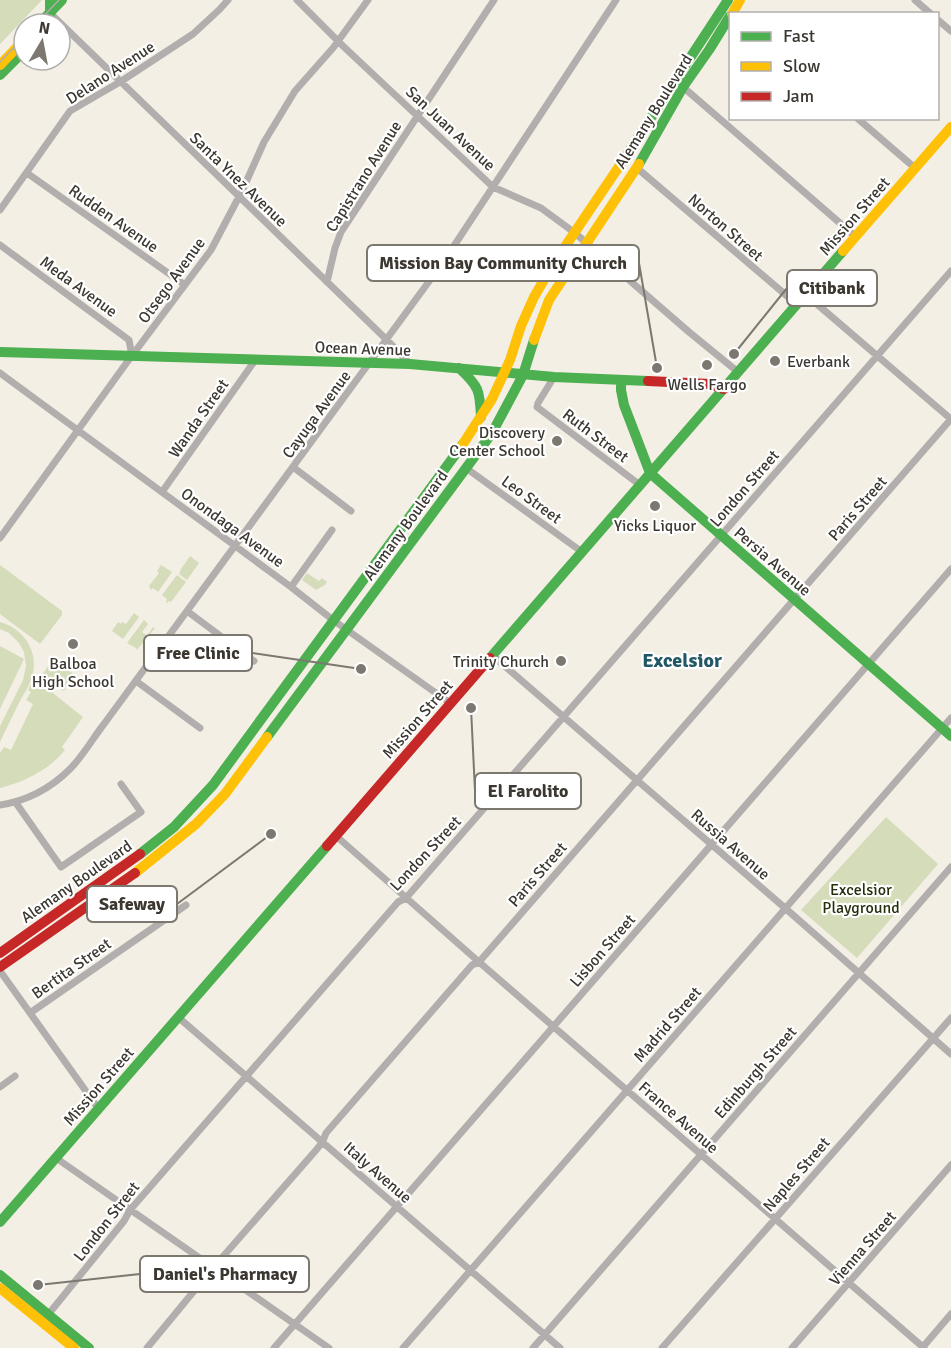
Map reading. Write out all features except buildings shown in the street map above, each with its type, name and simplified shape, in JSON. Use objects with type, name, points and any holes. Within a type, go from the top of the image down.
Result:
[{"type":"main road","name":"Alemany Boulevard","points":[[0,953],[131,862],[174,827],[213,785],[481,417],[510,360],[521,326],[534,297],[552,266],[730,8],[740,0]]},
{"type":"main road","name":"Alemany Boulevard","points":[[0,969],[138,871],[196,824],[225,794],[492,433],[523,375],[536,332],[549,300],[637,168],[682,87],[709,50],[730,8]]},
{"type":"main road","points":[[0,65],[12,52]]},
{"type":"main road","points":[[0,75],[12,63]]},
{"type":"main road","name":"Mission Street","points":[[0,1222],[951,127]]},
{"type":"main road","name":"Ocean Avenue","points":[[0,352],[410,364],[523,375],[710,384],[724,389]]},
{"type":"main road","points":[[459,368],[477,385],[480,392],[481,417]]},
{"type":"main road","name":"Persia Avenue","points":[[621,380],[624,405],[650,473],[951,736]]},
{"type":"main road","points":[[0,1275],[74,1348]]},
{"type":"main road","points":[[0,1287],[89,1348]]},
{"type":"street","name":"Delano Avenue","points":[[0,210],[70,111],[120,82],[192,34],[228,0]]},
{"type":"street","name":"San Juan Avenue","points":[[297,0],[493,187],[541,208],[575,233],[689,333],[738,372]]},
{"type":"street","name":"Otsego Avenue","points":[[0,538],[211,250],[264,142],[296,91],[338,41],[368,0]]},
{"type":"street","name":"Capistrano Avenue","points":[[327,282],[341,232],[494,0]]},
{"type":"street","name":"Cayuga Avenue","points":[[0,805],[16,802],[45,789],[70,768],[444,261],[616,0]]},
{"type":"street","points":[[915,0],[929,12]]},
{"type":"street","points":[[939,21],[951,31]]},
{"type":"street","name":"Santa Ynez Avenue","points":[[72,38],[410,364]]},
{"type":"street","points":[[682,87],[856,237]]},
{"type":"street","points":[[859,120],[915,168]]},
{"type":"street","name":"Norton Street","points":[[637,168],[787,296],[814,302],[951,420]]},
{"type":"street","name":"Rudden Avenue","points":[[27,173],[185,285]]},
{"type":"street","name":"Meda Avenue","points":[[0,245],[129,340],[132,356]]},
{"type":"street","name":"London Street","points":[[45,1318],[124,1221],[130,1210],[398,902],[406,898],[951,271]]},
{"type":"street","name":"Wanda Street","points":[[162,492],[256,359]]},
{"type":"street","name":"Onondaga Avenue","points":[[0,373],[333,620],[450,703]]},
{"type":"street","name":"Ruth Street","points":[[554,377],[537,407],[640,485]]},
{"type":"street","name":"Paris Street","points":[[147,1348],[323,1141],[326,1133],[472,965],[479,962],[951,420]]},
{"type":"street","points":[[293,467],[351,511]]},
{"type":"street","name":"Leo Street","points":[[466,468],[582,552]]},
{"type":"street","points":[[291,587],[332,530]]},
{"type":"street","name":"Lisbon Street","points":[[274,1348],[951,569]]},
{"type":"street","points":[[187,611],[254,661]]},
{"type":"street","name":"Russia Avenue","points":[[492,655],[951,1054]]},
{"type":"street","points":[[136,681],[200,728]]},
{"type":"street","name":"Madrid Street","points":[[403,1348],[951,718]]},
{"type":"street","points":[[16,802],[61,867],[141,812],[121,784]]},
{"type":"street","name":"France Avenue","points":[[335,836],[923,1348]]},
{"type":"street","name":"Edinburgh Street","points":[[533,1348],[951,867]]},
{"type":"street","name":"Bertita Street","points":[[30,1013],[186,905]]},
{"type":"street","points":[[0,969],[98,1108]]},
{"type":"street","name":"Italy Avenue","points":[[178,1017],[560,1348]]},
{"type":"street","name":"Naples Street","points":[[662,1348],[951,1018]]},
{"type":"street","points":[[0,1087],[15,1077]]},
{"type":"street","points":[[56,1158],[328,1348]]},
{"type":"street","name":"Vienna Street","points":[[792,1348],[951,1165]]},
{"type":"street","points":[[923,1348],[951,1314]]},
{"type":"green space","points":[[0,0],[42,0],[31,12],[12,12],[12,31],[0,44]]},
{"type":"green space","points":[[190,556],[199,563],[187,580],[179,574]]},
{"type":"green space","points":[[0,565],[62,611],[62,615],[40,644],[0,614]]},
{"type":"green space","points":[[161,565],[172,572],[158,592],[153,588],[151,590],[149,586],[159,573],[157,571]]},
{"type":"green space","points":[[307,573],[319,581],[322,578],[327,582],[316,590],[302,580]]},
{"type":"green space","points":[[177,575],[186,582],[171,602],[167,603],[167,599],[162,595]]},
{"type":"green space","points":[[134,613],[139,617],[123,639],[112,631],[118,622],[126,624]]},
{"type":"green space","points":[[144,620],[148,624],[142,632],[147,636],[153,627],[155,628],[137,650],[127,643]]},
{"type":"green space","points":[[0,622],[15,629],[27,641],[34,664],[30,683],[0,742],[0,726],[23,680],[26,666],[24,652],[19,643],[9,633],[0,629]]},
{"type":"green space","points":[[0,646],[24,659],[0,709]]},
{"type":"green space","points":[[53,659],[75,675],[64,691],[42,675]]},
{"type":"green space","points":[[34,678],[83,717],[62,747],[65,750],[51,764],[27,779],[0,788],[0,753],[4,747],[11,750],[33,704],[26,700],[31,692],[28,690]]},
{"type":"green space","name":"Excelsior Playground","points":[[886,817],[938,864],[857,958],[801,910]]},
{"type":"tram line","points":[[48,12],[59,0]]},
{"type":"tram line","points":[[0,62],[12,50]]},
{"type":"traffic: fast","points":[[50,0],[50,12]]},
{"type":"traffic: fast","points":[[50,12],[62,0]]},
{"type":"traffic: fast","points":[[620,165],[728,0]]},
{"type":"traffic: fast","points":[[639,164],[683,87],[729,18]]},
{"type":"traffic: fast","points":[[0,75],[12,63]]},
{"type":"traffic: fast","points":[[490,658],[843,251]]},
{"type":"traffic: fast","points":[[267,737],[492,433],[523,375],[534,340]]},
{"type":"traffic: fast","points":[[0,352],[410,364],[554,377],[648,381]]},
{"type":"traffic: fast","points":[[459,368],[477,390],[481,417]]},
{"type":"traffic: fast","points":[[621,380],[624,405],[650,473],[951,736]]},
{"type":"traffic: fast","points":[[140,854],[174,827],[213,785],[463,444]]},
{"type":"traffic: fast","points":[[0,1222],[327,846]]},
{"type":"traffic: fast","points":[[0,1275],[89,1348]]},
{"type":"traffic: slow","points":[[733,12],[740,0]]},
{"type":"traffic: slow","points":[[0,65],[12,52]]},
{"type":"traffic: slow","points":[[843,251],[951,127]]},
{"type":"traffic: slow","points":[[534,340],[549,300],[639,164]]},
{"type":"traffic: slow","points":[[463,444],[492,399],[534,297],[552,266],[620,165]]},
{"type":"traffic: slow","points":[[135,873],[196,824],[225,794],[267,737]]},
{"type":"traffic: slow","points":[[0,1288],[74,1348]]},
{"type":"traffic: jam","points":[[648,381],[710,384],[724,389]]},
{"type":"traffic: jam","points":[[327,846],[490,658]]},
{"type":"traffic: jam","points":[[0,953],[140,854]]},
{"type":"traffic: jam","points":[[0,967],[135,873]]},
{"type":"place","name":"Citibank","points":[[734,354]]},
{"type":"place","name":"Everbank","points":[[775,361]]},
{"type":"place","name":"Wells Fargo","points":[[707,365]]},
{"type":"place","name":"Mission Bay Community Church","points":[[657,368]]},
{"type":"place","name":"Discovery Center School","points":[[557,441]]},
{"type":"place","name":"Yicks Liquor","points":[[655,506]]},
{"type":"place","name":"Balboa High School","points":[[73,644]]},
{"type":"place","name":"Trinity Church","points":[[561,661]]},
{"type":"place","name":"Free Clinic","points":[[361,669]]},
{"type":"place","name":"El Farolito","points":[[471,708]]},
{"type":"place","name":"Safeway","points":[[271,834]]},
{"type":"place","name":"Daniel's Pharmacy","points":[[38,1285]]},
{"type":"district","name":"Excelsior","points":[[682,660]]}]
